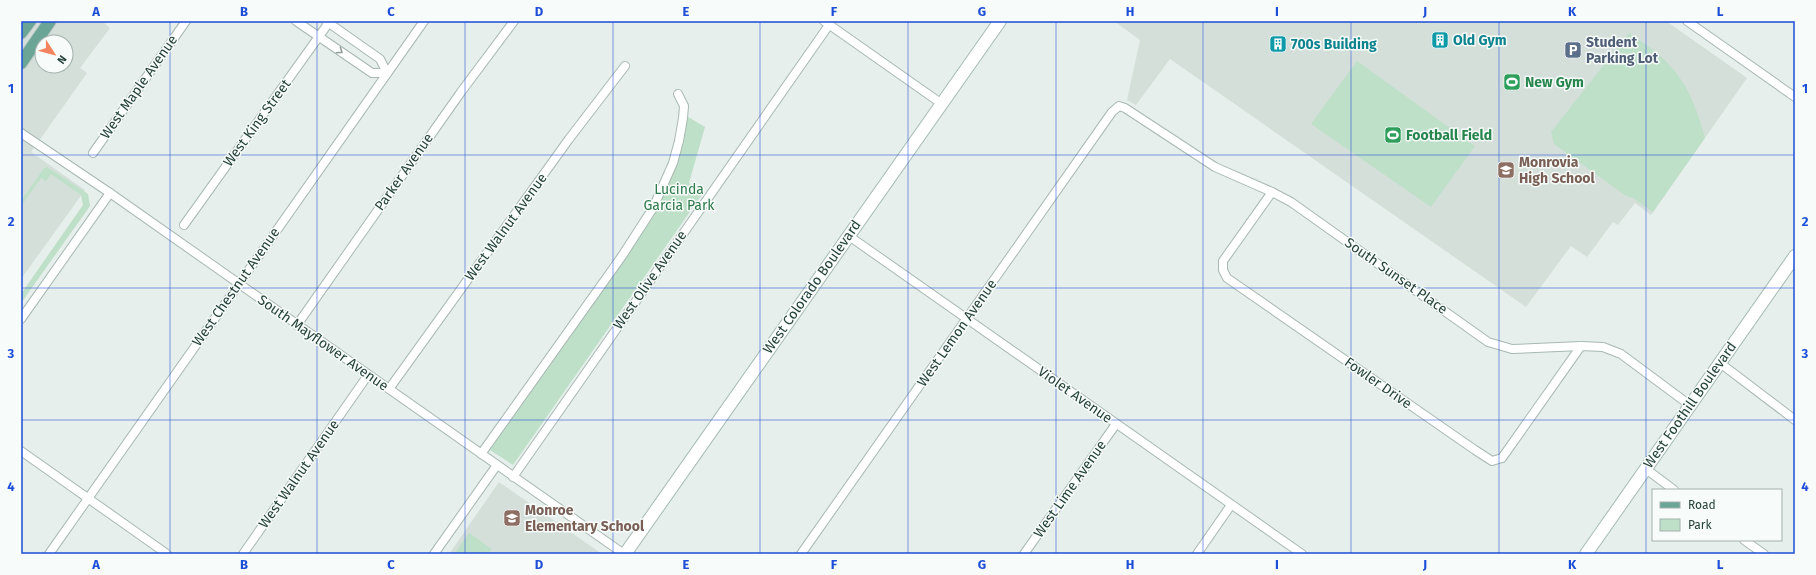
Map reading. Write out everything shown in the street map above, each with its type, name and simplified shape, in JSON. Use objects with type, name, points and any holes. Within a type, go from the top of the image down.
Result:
[{"type":"main road","points":[[21,34],[30,21]]},
{"type":"main road","points":[[21,63],[50,21]]},
{"type":"street","name":"West Maple Avenue","points":[[93,153],[186,21]]},
{"type":"street","points":[[296,21],[372,73],[388,73],[380,59],[329,22]]},
{"type":"street","name":"West Chestnut Avenue","points":[[49,554],[424,21]]},
{"type":"street","name":"Parker Avenue","points":[[297,325],[461,92],[514,21]]},
{"type":"street","name":"West Colorado Boulevard","points":[[625,554],[1000,21]]},
{"type":"street","points":[[1687,21],[1795,97]]},
{"type":"street","name":"West King Street","points":[[184,224],[329,22]]},
{"type":"street","points":[[826,23],[942,104]]},
{"type":"street","name":"West Olive Avenue","points":[[513,477],[826,23]]},
{"type":"street","name":"West Walnut Avenue","points":[[389,390],[569,139],[625,66]]},
{"type":"street","points":[[480,454],[622,256],[653,208],[669,172],[679,141],[684,106],[678,94]]},
{"type":"street","name":"South Sunset Place","points":[[1112,112],[1119,106],[1125,108],[1214,168],[1272,192],[1291,202],[1488,342],[1512,349],[1581,346],[1603,347],[1621,354],[1691,406]]},
{"type":"street","name":"West Lemon Avenue","points":[[801,554],[1112,112]]},
{"type":"street","name":"South Mayflower Avenue","points":[[21,133],[110,193],[480,454],[625,554]]},
{"type":"street","name":"Fowler Drive","points":[[1272,192],[1223,261],[1223,270],[1227,278],[1492,461],[1502,458],[1581,346]]},
{"type":"street","points":[[21,319],[110,193]]},
{"type":"street","name":"Violet Avenue","points":[[849,236],[1302,554]]},
{"type":"street","name":"West Foothill Boulevard","points":[[1586,554],[1795,257]]},
{"type":"street","points":[[1720,363],[1795,420]]},
{"type":"street","name":"West Walnut Avenue","points":[[243,554],[368,375]]},
{"type":"street","name":"West Lime Avenue","points":[[1024,554],[1116,424]]},
{"type":"street","points":[[21,451],[167,554]]},
{"type":"street","points":[[434,554],[496,465]]},
{"type":"street","points":[[1646,469],[1673,489]]},
{"type":"street","points":[[1197,554],[1231,505]]},
{"type":"street","points":[[1745,541],[1764,554]]},
{"type":"shaded area","points":[[21,21],[102,21],[110,28],[80,68],[87,73],[31,152],[85,190],[21,279]]},
{"type":"shaded area","name":"Monrovia High School","points":[[1114,21],[1666,21],[1747,78],[1651,215],[1635,203],[1618,225],[1613,222],[1587,257],[1571,246],[1526,307],[1170,59],[1136,105],[1127,100],[1140,40]]},
{"type":"shaded area","name":"Monroe Elementary School","points":[[499,482],[602,554],[449,554]]},
{"type":"green space","points":[[1629,33],[1658,54],[1679,76],[1694,103],[1705,138],[1653,212],[1633,198],[1626,196],[1554,144],[1551,132]]},
{"type":"green space","name":"Football Field","points":[[1357,61],[1475,146],[1431,207],[1311,124]]},
{"type":"green space","name":"Lucinda Garcia Park","points":[[685,115],[705,127],[689,183],[703,193],[513,465],[490,450],[654,209]]},
{"type":"green space","points":[[47,167],[88,194],[90,206],[21,303],[21,294],[83,205],[81,195],[51,174],[46,181],[41,178],[21,206],[21,201],[44,168]]},
{"type":"green space","points":[[469,533],[492,549],[488,554],[454,554]]},
{"type":"place","name":"Old Gym","points":[[1440,40]]},
{"type":"place","name":"700s Building","points":[[1278,44]]},
{"type":"place","name":"Student Parking Lot","points":[[1573,50]]},
{"type":"place","name":"New Gym","points":[[1512,82]]},
{"type":"place","name":"Football Field","points":[[1393,135]]},
{"type":"place","name":"Monrovia High School","points":[[1506,170]]},
{"type":"place","name":"Monroe Elementary School","points":[[512,518]]}]
